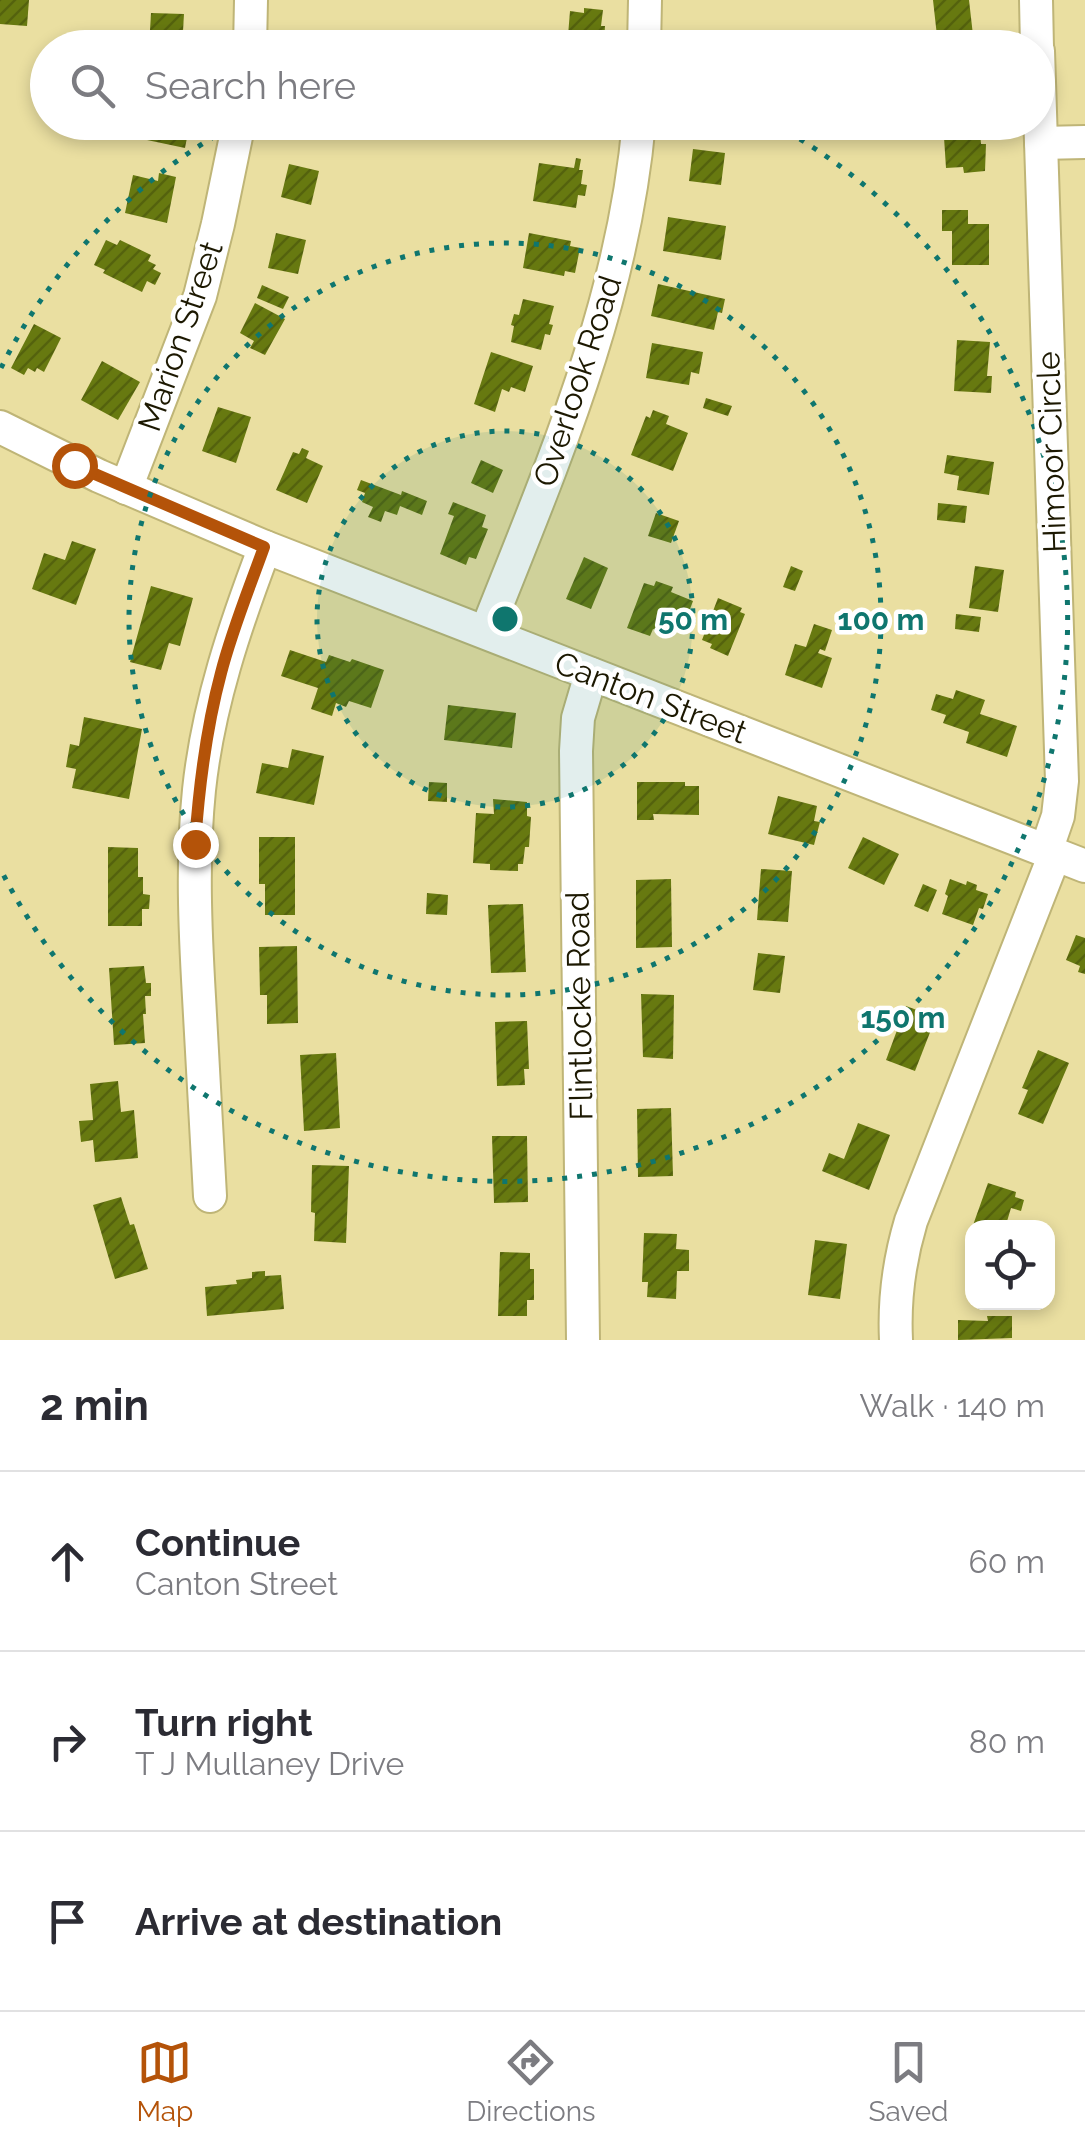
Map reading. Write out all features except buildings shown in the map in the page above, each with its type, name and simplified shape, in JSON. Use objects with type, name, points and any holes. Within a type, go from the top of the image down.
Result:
[{"type":"street","points":[[250,30],[251,0]]},
{"type":"street","points":[[644,30],[645,0]]},
{"type":"street","name":"Himoor Circle","points":[[1036,0],[1037,30]]},
{"type":"street","name":"Marion Street","points":[[126,488],[200,296],[235,140]]},
{"type":"street","name":"Overlook Road","points":[[486,632],[589,364],[628,212],[638,140]]},
{"type":"street","name":"Himoor Circle","points":[[896,1340],[898,1278],[911,1221],[1062,857],[1041,140]]},
{"type":"street","points":[[1041,143],[1085,142]]},
{"type":"street","name":"Canton Street","points":[[0,427],[126,488],[264,547],[1062,857]]},
{"type":"street","points":[[210,1196],[194,898],[197,815],[220,677],[264,547]]},
{"type":"street","name":"Flintlocke Road","points":[[583,1340],[576,750],[578,718],[591,674]]},
{"type":"route","points":[[74,465],[264,547],[220,677],[203,761],[195,844]]}]
